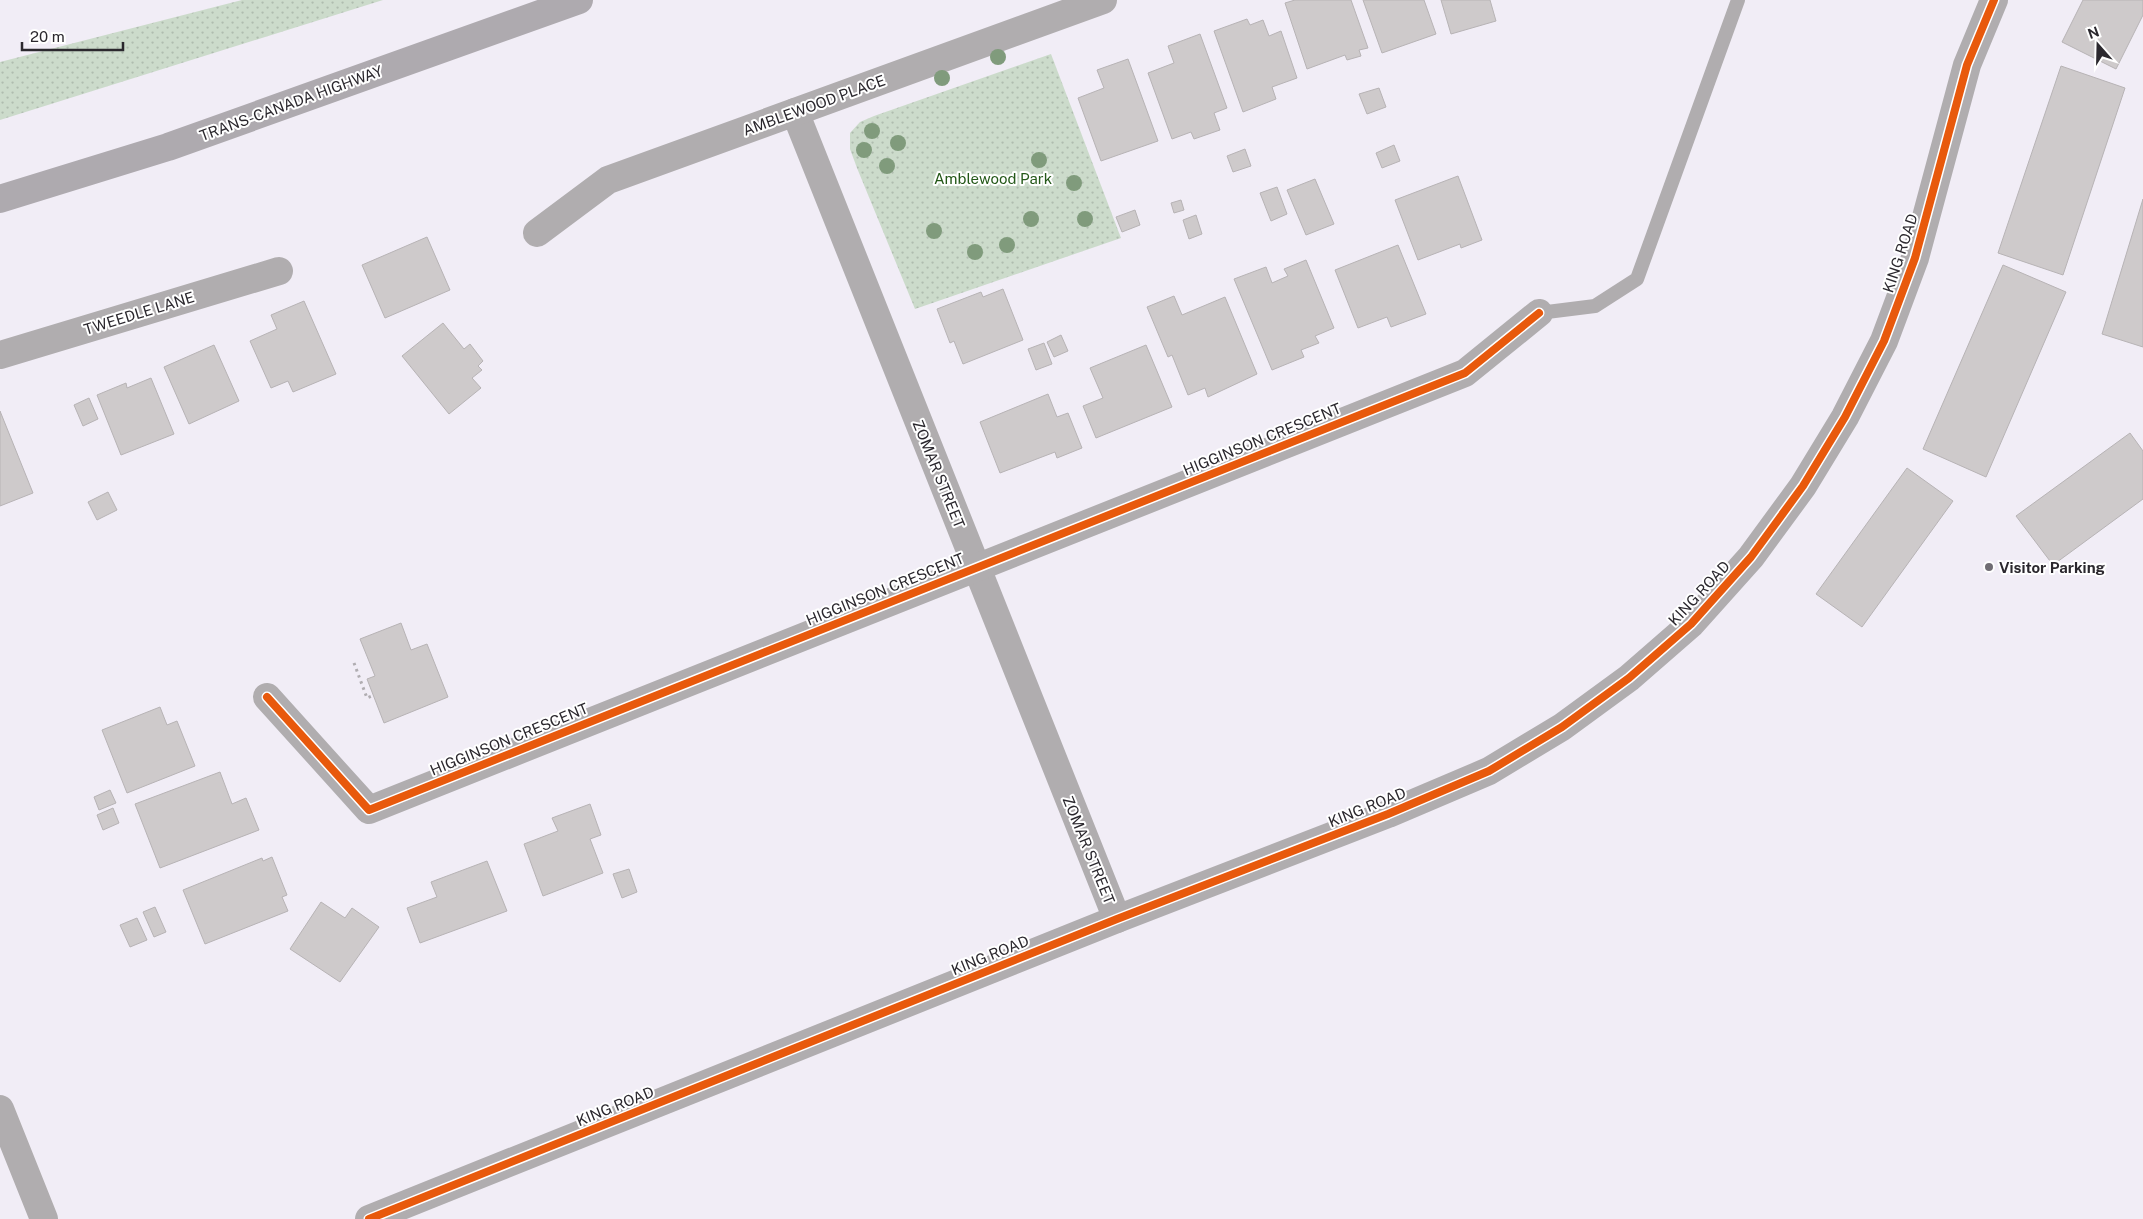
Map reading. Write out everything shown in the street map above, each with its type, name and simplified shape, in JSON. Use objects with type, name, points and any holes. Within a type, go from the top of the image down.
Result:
[{"type":"highway","name":"TRANS-CANADA HIGHWAY","points":[[0,199],[168,147],[579,0]]},
{"type":"street","name":"AMBLEWOOD PLACE","points":[[537,233],[608,180],[1103,0]]},
{"type":"street","name":"KING ROAD","points":[[370,1219],[1117,918],[1388,814],[1489,771],[1562,727],[1628,678],[1691,624],[1751,557],[1803,486],[1845,417],[1884,341],[1915,258],[1967,65],[1994,0]]},
{"type":"street","name":"ZOMAR STREET","points":[[796,112],[1117,918]]},
{"type":"street","name":"TWEEDLE LANE","points":[[0,355],[278,271]]},
{"type":"street","name":"HIGGINSON CRESCENT","points":[[267,697],[369,810],[1465,373],[1539,313]]},
{"type":"street","points":[[0,1109],[44,1219]]},
{"type":"lane","points":[[1539,313],[1595,306],[1637,278],[1738,0]]},
{"type":"path","points":[[354,663],[368,698],[374,696]]},
{"type":"green space","points":[[242,0],[383,0],[0,120],[0,62]]},
{"type":"green space","name":"Amblewood Park","points":[[1051,54],[1121,238],[915,309],[857,168],[850,149],[850,133],[860,122],[874,116]]},
{"type":"building","points":[[1295,0],[1351,0],[1368,48],[1359,50],[1361,56],[1347,60],[1345,55],[1307,69],[1285,3]]},
{"type":"building","points":[[1363,0],[1424,0],[1436,34],[1382,53]]},
{"type":"building","points":[[1441,0],[1490,0],[1496,21],[1451,34]]},
{"type":"building","points":[[2083,0],[2143,0],[2143,15],[2116,69],[2062,42]]},
{"type":"building","points":[[1247,19],[1250,25],[1263,20],[1269,36],[1281,31],[1297,78],[1272,87],[1276,99],[1243,112],[1214,31]]},
{"type":"building","points":[[1200,34],[1227,108],[1214,113],[1220,130],[1194,139],[1191,132],[1172,139],[1148,73],[1174,63],[1168,46]]},
{"type":"building","points":[[1128,59],[1158,141],[1101,161],[1078,98],[1104,88],[1097,70]]},
{"type":"building","points":[[2061,66],[2125,88],[2063,275],[1998,253]]},
{"type":"building","points":[[1379,88],[1386,107],[1367,114],[1359,94]]},
{"type":"building","points":[[1394,145],[1400,161],[1382,168],[1376,153]]},
{"type":"building","points":[[1245,149],[1251,166],[1233,172],[1227,156]]},
{"type":"building","points":[[1458,176],[1482,240],[1461,248],[1460,244],[1418,260],[1395,200]]},
{"type":"building","points":[[1315,179],[1334,224],[1306,235],[1287,190]]},
{"type":"building","points":[[1277,187],[1287,214],[1271,221],[1260,193]]},
{"type":"building","points":[[2143,199],[2143,347],[2102,334]]},
{"type":"building","points":[[1181,200],[1184,210],[1174,213],[1171,203]]},
{"type":"building","points":[[1135,210],[1140,225],[1122,232],[1116,217]]},
{"type":"building","points":[[1196,215],[1202,234],[1189,239],[1183,220]]},
{"type":"building","points":[[427,237],[450,290],[385,318],[362,265]]},
{"type":"building","points":[[1398,245],[1426,314],[1391,327],[1387,317],[1358,328],[1335,270]]},
{"type":"building","points":[[1306,260],[1334,328],[1315,336],[1319,343],[1301,350],[1304,357],[1272,370],[1234,279],[1266,267],[1272,283],[1288,276],[1284,269]]},
{"type":"building","points":[[2003,265],[2066,292],[1986,477],[1923,449]]},
{"type":"building","points":[[1003,289],[1023,340],[963,364],[954,341],[950,343],[937,309],[981,292],[983,297]]},
{"type":"building","points":[[1174,296],[1182,315],[1225,297],[1257,374],[1208,397],[1205,388],[1188,395],[1172,355],[1168,357],[1147,307]]},
{"type":"building","points":[[304,301],[336,374],[293,392],[288,381],[271,388],[250,341],[277,329],[271,315]]},
{"type":"building","points":[[443,323],[464,349],[470,344],[483,361],[478,366],[482,370],[472,378],[481,388],[449,414],[402,356]]},
{"type":"building","points":[[1061,335],[1068,351],[1054,357],[1047,342]]},
{"type":"building","points":[[1044,343],[1052,364],[1036,370],[1028,349]]},
{"type":"building","points":[[214,345],[239,401],[189,424],[164,367]]},
{"type":"building","points":[[1146,345],[1172,407],[1096,438],[1083,406],[1103,398],[1090,368]]},
{"type":"building","points":[[151,378],[174,434],[121,455],[97,395],[126,383],[127,388]]},
{"type":"building","points":[[1048,394],[1057,417],[1068,413],[1082,448],[1057,458],[1055,452],[1000,473],[980,422]]},
{"type":"building","points":[[89,398],[98,419],[83,426],[74,405]]},
{"type":"building","points":[[0,411],[33,493],[0,506]]},
{"type":"building","points":[[2130,433],[2143,451],[2143,499],[2053,565],[2016,516]]},
{"type":"building","points":[[1907,468],[1953,501],[1862,627],[1816,594]]},
{"type":"building","points":[[108,492],[117,510],[97,520],[88,502]]},
{"type":"building","points":[[401,623],[411,650],[427,644],[448,697],[384,723],[367,679],[375,676],[360,639]]},
{"type":"building","points":[[160,707],[167,725],[177,721],[195,766],[127,793],[102,730]]},
{"type":"building","points":[[220,772],[232,804],[246,798],[259,830],[160,868],[135,804]]},
{"type":"building","points":[[110,790],[116,803],[99,810],[94,797]]},
{"type":"building","points":[[590,804],[601,835],[590,839],[603,873],[543,896],[524,844],[558,831],[552,818]]},
{"type":"building","points":[[113,808],[119,823],[103,830],[97,815]]},
{"type":"building","points":[[272,857],[287,895],[282,897],[288,911],[205,944],[183,890],[262,858],[263,861]]},
{"type":"building","points":[[487,861],[507,911],[420,943],[407,908],[437,897],[431,882]]},
{"type":"building","points":[[629,869],[637,892],[622,898],[613,874]]},
{"type":"building","points":[[321,902],[345,918],[352,908],[379,927],[340,982],[290,949]]},
{"type":"building","points":[[155,907],[166,932],[154,937],[143,912]]},
{"type":"building","points":[[137,918],[147,940],[130,947],[120,925]]},
{"type":"cycle path","points":[[369,1219],[1117,919],[1388,814],[1489,771],[1562,727],[1629,678],[1691,624],[1751,557],[1803,486],[1845,417],[1884,341],[1915,258],[1967,65],[1994,0]]},
{"type":"cycle path","points":[[267,697],[369,810],[1465,373],[1539,313]]},
{"type":"place","name":"Visitor Parking","points":[[1989,567]]}]
